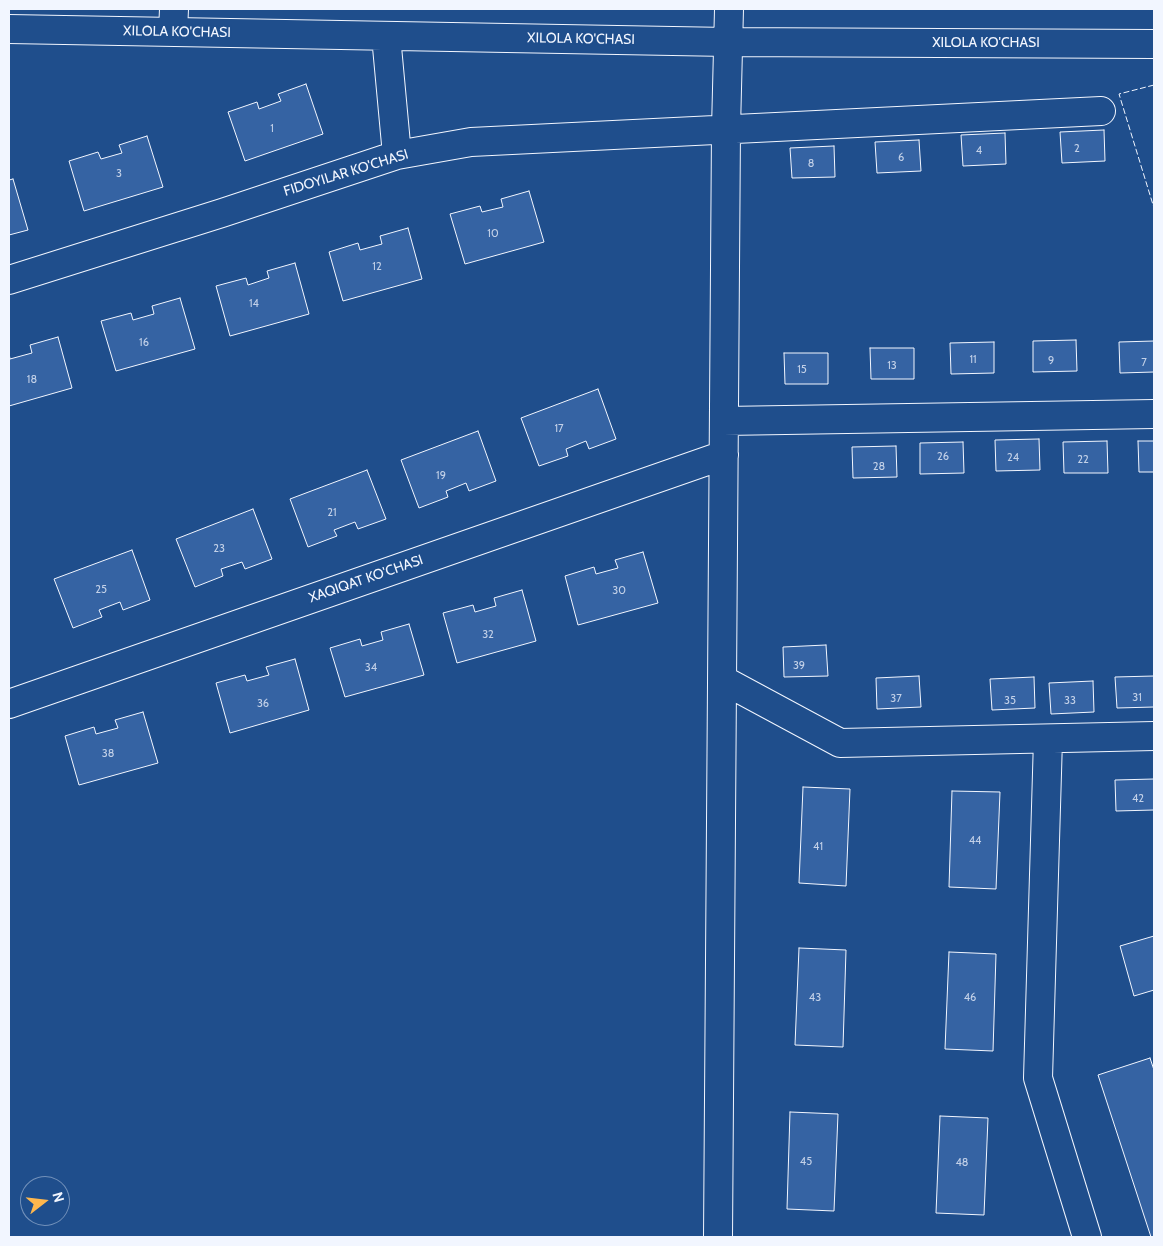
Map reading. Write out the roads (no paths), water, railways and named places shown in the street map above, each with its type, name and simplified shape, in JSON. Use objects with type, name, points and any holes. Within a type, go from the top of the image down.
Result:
[{"type":"street","points":[[718,1237],[726,129],[729,9]]},
{"type":"street","name":"XILOLA KO'CHASI","points":[[9,29],[174,20],[386,36],[728,42],[1154,44]]},
{"type":"street","points":[[386,36],[396,156]]},
{"type":"street","name":"FIDOYILAR KO'CHASI","points":[[9,280],[396,156],[471,142],[1101,110]]},
{"type":"street","points":[[724,421],[1154,414]]},
{"type":"street","name":"XAQIQAT KO'CHASI","points":[[9,704],[724,454]]},
{"type":"street","points":[[723,680],[840,743],[1154,736]]},
{"type":"street","points":[[1048,739],[1038,1078],[1087,1237]]}]
